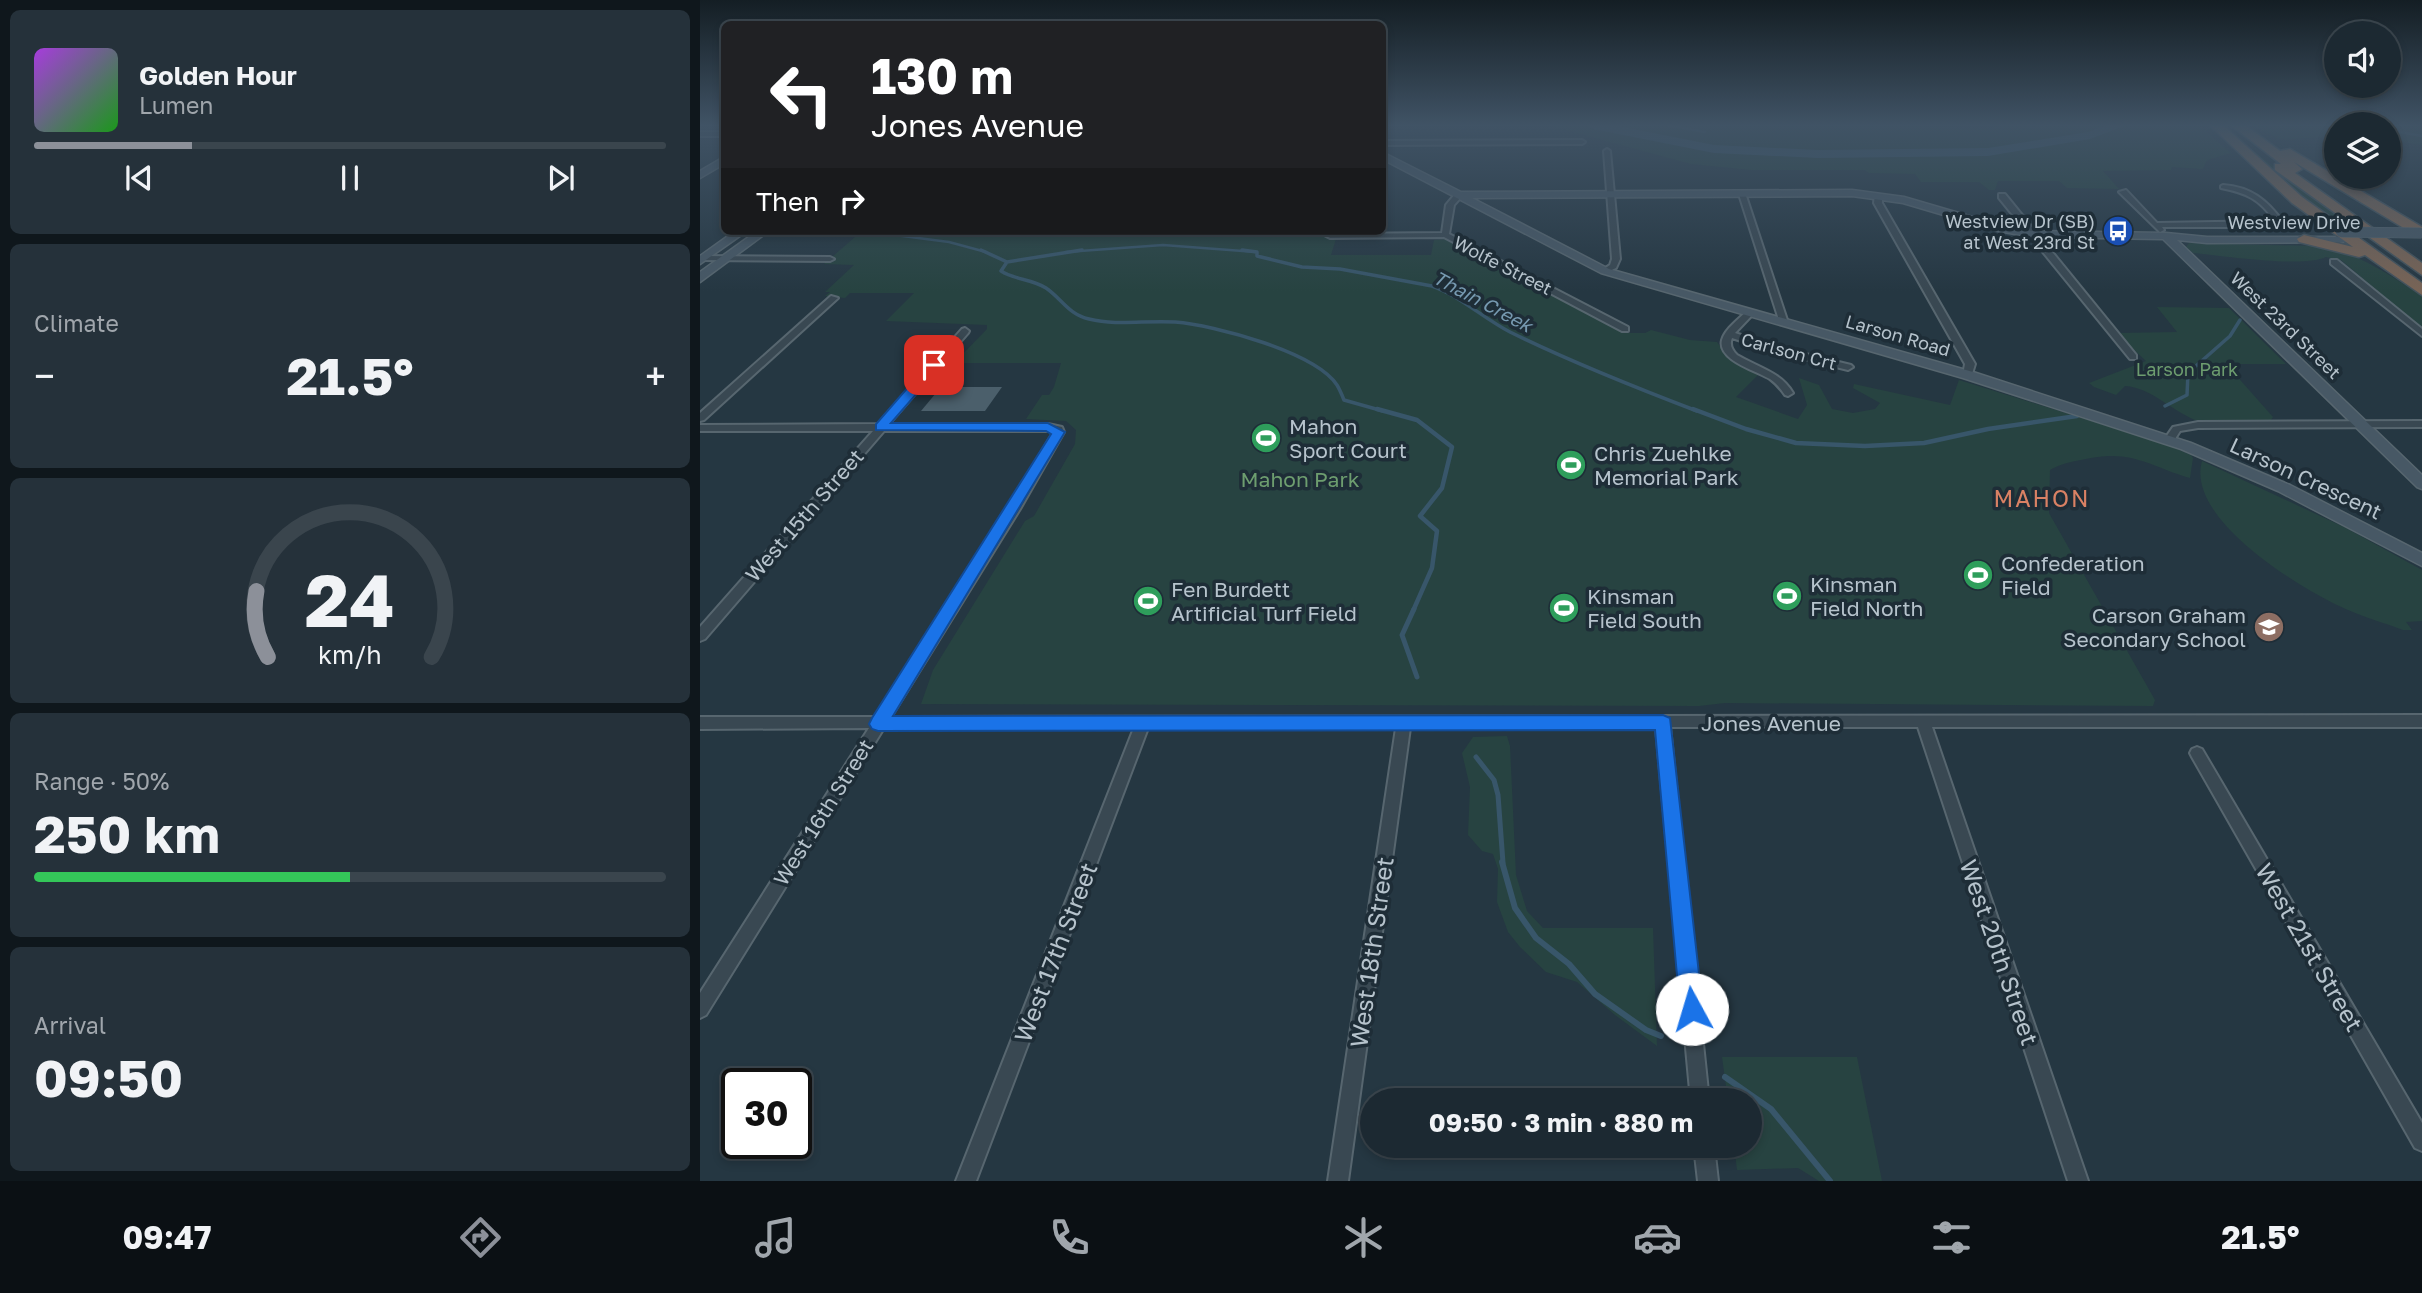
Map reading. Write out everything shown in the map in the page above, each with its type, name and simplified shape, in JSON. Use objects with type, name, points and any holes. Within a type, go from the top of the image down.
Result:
[{"type":"highway","points":[[2280,180],[2313,223],[2298,236]]},
{"type":"highway","points":[[2303,180],[2422,270]]},
{"type":"highway","points":[[2311,180],[2422,255]]},
{"type":"highway","points":[[2333,180],[2364,196],[2422,233]]},
{"type":"highway","points":[[2297,200],[2422,290]]},
{"type":"highway","points":[[2298,236],[2344,247],[2384,265]]},
{"type":"main road","name":"Larson Road","points":[[1430,180],[1605,271],[1968,375],[2169,440]]},
{"type":"main road","name":"Westview Drive","points":[[1459,195],[1839,193],[1904,200],[2002,229],[2032,234],[2166,236],[2207,240],[2422,233]]},
{"type":"main road","points":[[701,259],[736,235]]},
{"type":"main road","points":[[700,278],[759,235]]},
{"type":"main road","name":"West 23rd Street","points":[[2166,236],[2422,484]]},
{"type":"main road","name":"Westview Drive","points":[[2345,236],[2422,239]]},
{"type":"main road","name":"Larson Crescent","points":[[2169,440],[2284,488],[2422,560]]},
{"type":"street","points":[[1605,271],[1613,266],[1616,259],[1608,180]]},
{"type":"street","points":[[2155,225],[2268,225],[2279,222],[2266,203],[2254,194],[2223,187]]},
{"type":"street","name":"West 23rd Street","points":[[2123,192],[2166,236]]},
{"type":"street","points":[[1741,193],[1784,323]]},
{"type":"street","points":[[1445,235],[1450,205],[1459,195]]},
{"type":"street","points":[[1878,196],[1878,203],[1898,240],[1970,364],[1968,375]]},
{"type":"street","points":[[2002,196],[2133,357]]},
{"type":"street","name":"Wolfe Street","points":[[1386,234],[1445,235],[1625,329]]},
{"type":"street","points":[[701,259],[830,259]]},
{"type":"street","points":[[2334,262],[2422,332]]},
{"type":"street","points":[[700,418],[834,299]]},
{"type":"street","points":[[1750,313],[1726,342],[1730,354],[1782,382],[1788,393]]},
{"type":"street","name":"West 15th Street","points":[[700,636],[965,331]]},
{"type":"street","name":"Carlson Crt","points":[[1731,335],[1848,367]]},
{"type":"street","points":[[2169,440],[2177,429],[2198,425],[2422,424]]},
{"type":"street","points":[[700,428],[880,427]]},
{"type":"street","name":"West 16th Street","points":[[700,1009],[1058,436],[1058,429],[1048,427],[880,427]]},
{"type":"street","name":"Jones Avenue","points":[[700,723],[2422,721]]},
{"type":"street","name":"West 17th Street","points":[[966,1181],[1143,723]]},
{"type":"street","name":"West 18th Street","points":[[1338,1181],[1404,723]]},
{"type":"street","points":[[1663,723],[1699,1088]]},
{"type":"street","name":"West 20th Street","points":[[1924,723],[2078,1181]]},
{"type":"street","name":"West 21st Street","points":[[2197,753],[2422,1141]]},
{"type":"street","points":[[1705,1158],[1708,1181]]},
{"type":"green space","points":[[1920,180],[2111,180],[2119,189],[2067,188],[2059,181],[1998,181],[1995,190],[1989,190],[1979,182]]},
{"type":"green space","points":[[2292,180],[2354,228],[2341,225],[2327,217],[2280,181]]},
{"type":"green space","name":"Mahon Park","points":[[1326,235],[1336,239],[1331,255],[1431,255],[1434,240],[1448,239],[1625,333],[1645,333],[1651,330],[1690,340],[1717,342],[1728,357],[1758,375],[1736,397],[1798,419],[1807,405],[1799,378],[1819,385],[1832,409],[1853,413],[1875,409],[1880,403],[1853,388],[1854,384],[1950,405],[1959,380],[2160,442],[2191,455],[2193,458],[2190,478],[2138,460],[2113,456],[2073,462],[2050,470],[2049,513],[2155,700],[2153,706],[1725,703],[1699,706],[921,704],[933,670],[1025,521],[1034,516],[1075,444],[1076,430],[1066,421],[1026,419],[1042,395],[1049,395],[1054,387],[1061,363],[954,363],[987,329],[987,325],[886,321],[914,293],[850,293],[845,298],[825,296],[830,292],[825,292],[854,265],[824,264],[855,237],[769,236]]},
{"type":"green space","points":[[2189,243],[2314,246],[2343,252],[2371,264],[2422,296],[2422,328],[2341,260],[2326,257],[2282,261],[2193,253],[2186,247]]},
{"type":"green space","name":"Larson Park","points":[[2157,307],[2229,308],[2286,364],[2226,364],[2273,417],[2271,420],[2198,421],[2145,391],[2125,386],[2116,395],[2089,383],[2146,361],[2116,333],[2177,332]]},
{"type":"green space","points":[[2202,461],[2346,528],[2422,570],[2422,621],[2406,622],[2412,630],[2403,630],[2369,618],[2328,601],[2278,570],[2252,551],[2229,529],[2211,506],[2202,484]]},
{"type":"green space","points":[[1507,736],[1510,746],[1516,875],[1527,911],[1543,928],[1653,928],[1657,1046],[1577,982],[1546,972],[1508,932],[1497,902],[1498,869],[1493,854],[1482,851],[1468,835],[1470,787],[1462,753],[1473,737]]},
{"type":"green space","points":[[1722,1057],[1857,1057],[1882,1181],[1819,1181],[1798,1168],[1737,1170],[1736,1158],[1762,1158],[1762,1088],[1726,1088]]},
{"type":"building","points":[[941,387],[1002,387],[985,411],[921,411]]},
{"type":"waterway","name":"Thain Creek","points":[[895,235],[949,242],[984,252]]},
{"type":"waterway","name":"Thain Creek","points":[[1072,252],[1163,245],[1256,252]]},
{"type":"waterway","name":"Thain Creek","points":[[1072,252],[1082,250]]},
{"type":"waterway","name":"Thain Creek","points":[[1242,250],[1257,252],[1257,256],[1302,267],[1340,269],[1432,286],[1533,343],[1697,411]]},
{"type":"waterway","name":"Thain Creek","points":[[984,252],[1007,262]]},
{"type":"waterway","name":"Thain Creek","points":[[1066,252],[1072,252]]},
{"type":"waterway","name":"Thain Creek","points":[[1007,262],[1072,252]]},
{"type":"waterway","points":[[1007,262],[1001,271],[1046,288],[1082,317],[1110,322],[1192,324],[1262,342],[1286,351],[1325,373],[1337,385],[1344,400],[1383,411]]},
{"type":"waterway","name":"Thain Creek","points":[[2165,406],[2187,395],[2188,373],[2230,336],[2240,320]]},
{"type":"waterway","points":[[1377,409],[1417,420],[1452,447],[1442,488],[1420,516],[1437,531],[1432,568],[1413,611]]},
{"type":"waterway","name":"Thain Creek","points":[[1693,409],[1746,429],[1796,443],[1865,446],[1924,443],[1988,429],[2077,416]]},
{"type":"waterway","points":[[1414,609],[1402,635],[1417,677]]},
{"type":"waterway","points":[[1476,757],[1494,780],[1498,795],[1503,863]]},
{"type":"waterway","points":[[1502,862],[1515,908],[1536,938],[1569,964],[1595,994],[1646,1030],[1661,1036]]},
{"type":"waterway","points":[[1725,1077],[1771,1109],[1830,1181]]},
{"type":"place","name":"Westview Dr (SB) at West 23rd St","points":[[2118,231]]},
{"type":"place","name":"Mahon Sport Court","points":[[1266,438]]},
{"type":"place","name":"Chris Zuehlke Memorial Park","points":[[1571,465]]},
{"type":"place","name":"Confederation Field","points":[[1978,575]]},
{"type":"place","name":"Kinsman Field North","points":[[1787,596]]},
{"type":"place","name":"Fen Burdett Artificial Turf Field","points":[[1148,601]]},
{"type":"place","name":"Kinsman Field South","points":[[1564,608]]},
{"type":"place","name":"Carson Graham Secondary School","points":[[2269,627]]},
{"type":"district","name":"MAHON","points":[[2042,498]]},
{"type":"route","points":[[934,365],[880,427],[1048,427],[1058,429],[1059,432],[1014,509],[878,724],[1663,723],[1692,1009]]}]
